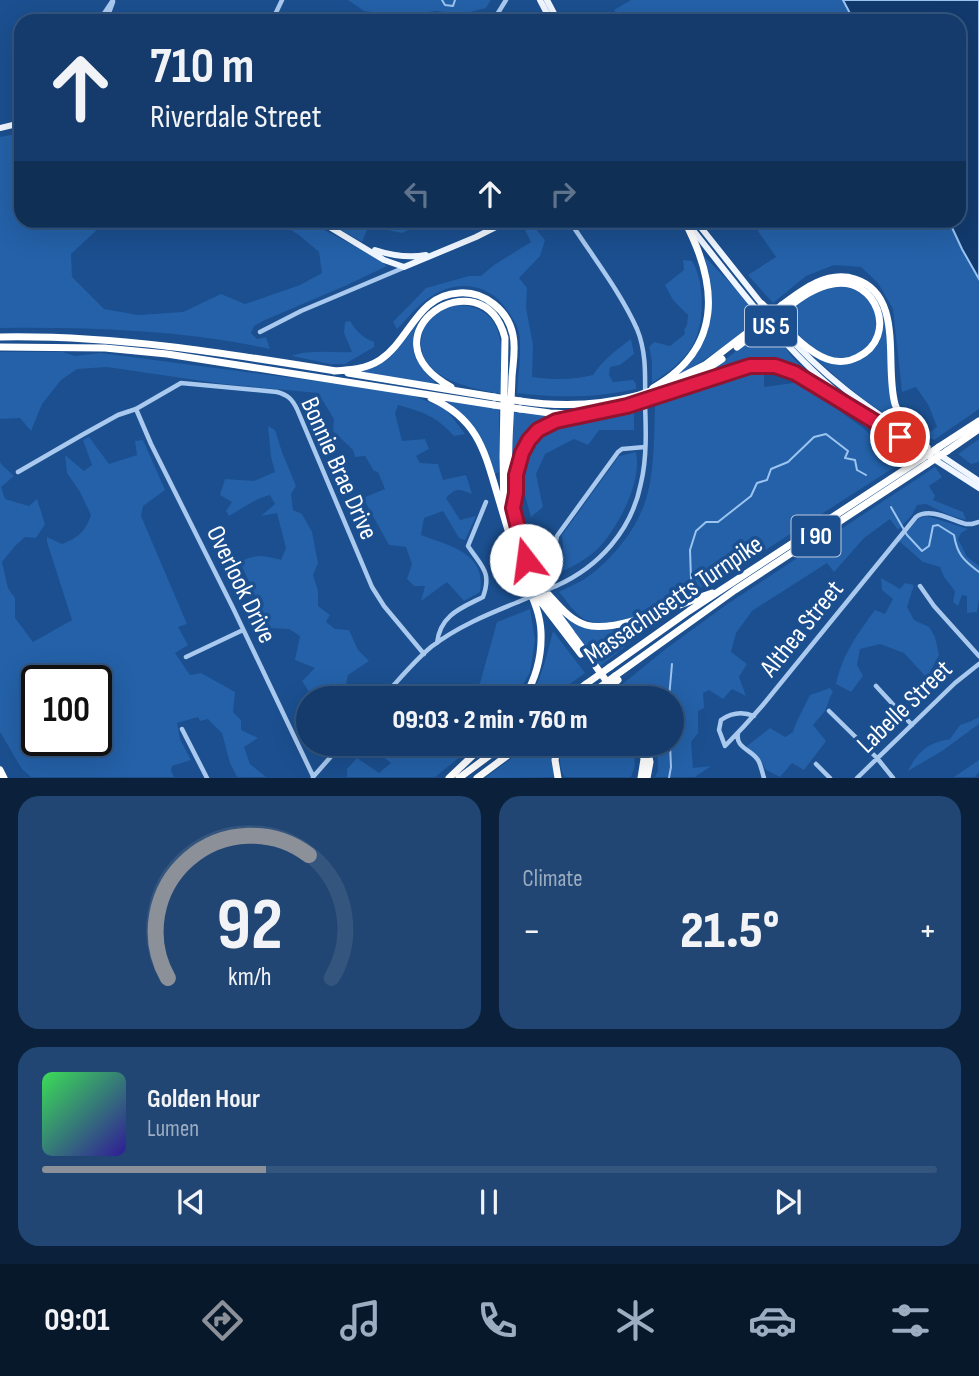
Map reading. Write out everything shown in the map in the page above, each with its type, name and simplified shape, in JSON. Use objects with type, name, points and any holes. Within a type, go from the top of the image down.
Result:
[{"type":"highway","points":[[520,405],[580,405],[638,397],[653,392],[676,373],[700,343],[708,317],[708,290],[702,262],[689,228]]},
{"type":"highway","points":[[666,393],[701,374],[808,287],[837,277],[853,278],[872,288],[884,306],[889,324],[892,385],[896,405],[907,425],[927,447]]},
{"type":"highway","points":[[762,304],[808,347],[831,360],[845,361],[861,356],[873,345],[879,331],[878,313],[873,301],[863,290],[852,285],[840,283],[825,286],[784,307]]},
{"type":"highway","points":[[334,371],[362,368],[382,359],[423,309],[443,296],[460,292],[484,298],[506,317],[513,337],[509,474],[513,508],[539,617],[541,645],[536,674],[530,686]]},
{"type":"highway","points":[[458,391],[428,371],[419,356],[418,342],[420,328],[431,313],[447,304],[464,302],[479,305],[491,313],[500,324],[505,338],[504,512]]},
{"type":"highway","points":[[513,508],[519,460],[535,433],[552,422],[653,392],[705,365],[757,328]]},
{"type":"highway","points":[[0,337],[67,337],[212,351],[458,391],[494,401]]},
{"type":"highway","points":[[0,346],[157,352],[421,394],[520,405],[550,413],[592,412]]},
{"type":"highway","points":[[653,392],[666,393],[750,366],[771,365],[795,373],[870,418]]},
{"type":"highway","points":[[421,394],[450,408],[473,431],[486,456],[519,565],[610,686]]},
{"type":"highway","name":"Massachusetts Turnpike","points":[[607,686],[707,610],[943,449],[979,421]]},
{"type":"highway","name":"Massachusetts Turnpike","points":[[943,449],[979,429]]},
{"type":"highway","name":"Massachusetts Turnpike","points":[[583,686],[724,588],[924,462]]},
{"type":"highway","points":[[530,580],[570,617],[588,626],[600,628],[617,626],[724,588]]},
{"type":"highway","points":[[530,580],[605,686]]},
{"type":"highway","points":[[449,778],[472,756]]},
{"type":"highway","points":[[459,778],[489,756]]},
{"type":"highway","points":[[477,778],[507,756]]},
{"type":"highway","points":[[556,756],[558,778]]},
{"type":"highway","points":[[641,778],[643,756]]},
{"type":"highway","points":[[647,778],[649,756]]},
{"type":"highway","points":[[0,770],[4,778]]},
{"type":"main road","points":[[331,228],[399,268],[494,228]]},
{"type":"main road","name":"US 5","points":[[691,228],[796,354],[826,383],[870,418],[979,488]]},
{"type":"main road","name":"US 5","points":[[701,228],[800,349],[834,381],[881,417],[979,481]]},
{"type":"main road","points":[[360,245],[399,257],[436,254]]},
{"type":"main road","points":[[399,257],[399,268]]},
{"type":"street","points":[[394,686],[437,643],[466,626],[555,586],[593,563],[619,535],[638,495],[645,447],[643,350],[627,310],[574,228]]},
{"type":"street","points":[[260,332],[399,268]]},
{"type":"street","name":"Bonnie Brae Drive","points":[[136,410],[184,382],[277,392],[289,396],[297,409],[375,593],[424,654]]},
{"type":"street","points":[[18,472],[111,419],[136,410]]},
{"type":"street","name":"Overlook Drive","points":[[136,410],[312,777]]},
{"type":"street","points":[[555,546],[557,536],[619,450],[645,447]]},
{"type":"street","points":[[437,643],[439,631],[447,618],[483,597],[488,583],[486,572],[468,546],[486,502]]},
{"type":"street","name":"Althea Street","points":[[739,732],[916,517],[924,513],[969,524],[979,522]]},
{"type":"street","points":[[920,586],[934,606],[979,656]]},
{"type":"street","points":[[186,657],[243,629]]},
{"type":"street","name":"Labelle Street","points":[[857,778],[954,683],[979,664]]},
{"type":"street","points":[[876,686],[912,725]]},
{"type":"street","points":[[829,711],[877,758],[893,778]]},
{"type":"street","points":[[739,732],[725,746],[719,730],[721,720],[736,713],[754,716]]},
{"type":"street","points":[[181,729],[207,778]]},
{"type":"street","points":[[739,732],[738,742],[758,760],[764,778]]},
{"type":"street","points":[[312,777],[331,756]]},
{"type":"street","points":[[817,764],[830,778]]},
{"type":"shaded area","points":[[348,0],[491,0],[486,8],[462,14],[436,11],[388,14],[364,11]]},
{"type":"shaded area","points":[[631,0],[843,0],[850,14],[617,14],[614,10]]},
{"type":"shaded area","points":[[843,0],[979,0],[979,279],[952,228],[966,228],[966,14],[850,14]]},
{"type":"shaded area","points":[[14,134],[14,228],[99,228],[71,254],[72,277],[104,309],[138,315],[183,312],[221,294],[245,304],[300,285],[322,273],[319,252],[288,228],[320,228],[374,256],[387,266],[254,326],[251,333],[257,339],[266,337],[270,349],[136,331],[0,328],[0,137]]},
{"type":"shaded area","points":[[338,228],[371,228],[367,230],[362,242]]},
{"type":"shaded area","points":[[378,228],[412,228],[402,233]]},
{"type":"shaded area","points":[[524,228],[535,228],[545,240],[540,256],[519,278],[527,288],[526,308],[533,345],[532,377],[562,379],[593,375],[610,356],[631,339],[634,354],[620,365],[610,367],[609,375],[613,382],[633,380],[636,389],[576,396],[517,393],[520,346],[518,328],[502,303],[493,295],[473,287],[451,288],[429,298],[397,329],[393,322],[426,288],[469,276],[481,276],[531,242]]},
{"type":"shaded area","points":[[758,228],[952,228],[979,279],[979,409],[934,440],[925,436],[937,427],[929,406],[916,387],[902,392],[893,309],[878,283],[861,267],[834,265],[806,276],[773,303],[748,275],[776,257]]},
{"type":"shaded area","points":[[704,256],[738,291],[759,318],[709,357],[677,375],[699,350],[710,291]]},
{"type":"shaded area","points":[[683,260],[692,261],[700,282],[702,306],[699,330],[686,355],[652,383],[649,347],[654,342],[670,346],[685,334],[688,315],[673,300],[665,285],[684,270]]},
{"type":"shaded area","points":[[845,286],[863,295],[873,308],[876,321],[874,335],[867,347],[855,355],[840,358],[817,351],[782,317],[811,296],[827,289]]},
{"type":"shaded area","points":[[451,305],[484,312],[493,321],[501,347],[501,394],[460,384],[435,371],[426,362],[422,350],[424,329],[432,317]]},
{"type":"shaded area","points":[[882,311],[900,422],[850,389],[806,349],[818,358],[855,362],[875,347]]},
{"type":"shaded area","points":[[350,321],[360,334],[374,342],[374,347],[345,364],[330,364],[292,356],[314,352],[352,352],[344,333],[345,322]]},
{"type":"shaded area","points":[[416,322],[416,354],[434,381],[433,384],[359,373],[358,371],[371,368]]},
{"type":"shaded area","points":[[769,327],[793,358],[823,386],[783,364],[773,362],[754,362],[704,375]]},
{"type":"shaded area","points":[[0,352],[63,352],[75,356],[100,353],[412,395],[446,409],[465,434],[454,436],[435,419],[398,405],[395,413],[402,441],[425,439],[429,449],[416,456],[420,463],[438,464],[443,480],[466,475],[472,494],[458,490],[446,498],[460,520],[476,516],[465,540],[459,538],[443,511],[424,518],[421,535],[454,548],[472,560],[481,579],[480,592],[464,601],[447,582],[421,601],[425,586],[414,586],[407,579],[412,564],[406,547],[389,545],[363,498],[385,489],[378,472],[374,471],[365,456],[355,457],[353,450],[333,431],[334,419],[318,393],[223,384],[107,367],[77,369],[61,380],[42,404],[31,431],[20,418],[0,419]]},
{"type":"shaded area","points":[[757,372],[764,374],[764,387],[800,382],[886,448],[912,456],[714,583],[713,579],[689,594],[662,603],[665,606],[626,619],[604,623],[582,618],[559,592],[583,580],[602,565],[627,537],[640,516],[648,494],[652,468],[655,403]]},
{"type":"shaded area","points":[[447,401],[499,409],[499,472],[495,474],[485,446],[474,427]]},
{"type":"shaded area","points":[[513,412],[558,417],[540,424],[528,435],[512,467]]},
{"type":"shaded area","points":[[634,412],[634,430],[599,430],[588,445],[574,439],[545,454],[536,474],[543,507],[531,517],[521,481],[526,456],[545,433],[579,421]]},
{"type":"shaded area","points":[[268,426],[275,430],[296,486],[291,494],[293,510],[302,514],[312,532],[318,563],[313,575],[318,591],[318,606],[330,615],[326,622],[335,629],[349,630],[358,650],[369,661],[348,675],[346,686],[305,686],[302,681],[315,668],[295,660],[300,636],[289,629],[270,628],[240,562],[260,556],[281,560],[286,548],[277,513],[261,516],[275,504],[270,495],[229,516],[226,511],[232,502],[220,495],[225,479],[254,481],[275,472]]},
{"type":"shaded area","points":[[89,437],[109,464],[137,455],[135,441],[143,440],[165,490],[143,506],[141,516],[187,624],[178,627],[188,645],[175,653],[190,675],[201,673],[235,692],[233,712],[241,720],[241,730],[258,738],[244,747],[250,764],[266,777],[237,777],[230,763],[222,733],[208,719],[200,721],[198,717],[177,723],[180,739],[191,760],[172,766],[174,777],[31,777],[22,769],[0,732],[0,461],[14,476],[1,487],[5,499],[29,506],[37,499],[45,524],[36,538],[25,537],[2,562],[8,588],[15,598],[15,618],[33,642],[72,620],[47,537],[62,544],[68,541],[84,530],[91,515],[67,473],[65,455],[84,471],[92,465],[83,440]]},
{"type":"shaded area","points":[[979,439],[979,462],[971,464],[958,454]]},
{"type":"shaded area","points":[[636,452],[633,488],[610,534],[598,549],[586,558],[552,576],[556,554],[563,548],[562,535],[619,456]]},
{"type":"shaded area","points":[[935,467],[942,477],[929,486],[935,496],[933,500],[963,512],[966,520],[926,504],[917,505],[898,530],[890,519],[864,538],[834,572],[827,563],[752,611],[736,633],[731,652],[747,664],[739,677],[746,696],[732,689],[723,699],[709,690],[703,693],[704,708],[698,711],[698,733],[691,742],[693,768],[711,766],[695,777],[655,777],[658,771],[657,756],[684,756],[684,686],[620,686],[726,605]]},
{"type":"shaded area","points":[[927,516],[968,529],[961,533],[958,539],[967,557],[979,566],[977,612],[967,613],[967,596],[962,595],[958,606],[953,602],[955,591],[940,567],[923,562],[899,541],[919,518]]},
{"type":"shaded area","points":[[881,578],[900,589],[905,583],[914,585],[907,607],[914,620],[929,627],[935,637],[939,655],[927,678],[904,653],[880,644],[860,649],[857,665],[863,676],[851,692],[836,684],[846,654],[875,610],[885,614],[893,599],[882,590]]},
{"type":"shaded area","points":[[530,609],[535,640],[530,672],[522,686],[477,686],[497,622]]},
{"type":"shaded area","points":[[652,618],[656,623],[600,666],[567,621],[568,619],[591,629],[610,630]]},
{"type":"shaded area","points":[[553,631],[585,673],[567,686],[535,686]]},
{"type":"shaded area","points":[[830,688],[833,692],[825,711],[813,725],[826,741],[804,770],[792,763],[780,777],[766,770],[761,760],[747,746],[770,728],[785,737],[793,732],[810,695]]},
{"type":"shaded area","points":[[979,717],[979,724],[908,771],[925,749],[950,739],[960,725]]},
{"type":"shaded area","points":[[382,756],[461,756],[435,777],[347,777],[347,769],[357,758],[379,773],[391,763]]},
{"type":"shaded area","points":[[515,756],[553,756],[554,777],[485,778]]},
{"type":"shaded area","points":[[634,756],[635,766],[631,777],[565,777],[560,757]]},
{"type":"shaded area","points":[[979,760],[979,772],[975,777],[954,777]]},
{"type":"waterway","points":[[442,0],[445,5],[453,6],[455,0]]},
{"type":"waterway","points":[[691,579],[690,550],[696,531],[706,522],[718,522],[751,496],[757,483],[767,480],[771,469],[788,462],[814,437],[826,434],[848,451],[845,458],[855,460],[857,470],[866,475]]},
{"type":"waterway","points":[[891,507],[907,535],[922,551],[929,546],[933,526],[938,525],[954,535],[962,556],[979,572]]},
{"type":"waterway","points":[[670,686],[672,664]]},
{"type":"waterway","points":[[669,778],[671,756]]},
{"type":"route","points":[[526,560],[513,508],[518,464],[529,440],[538,430],[552,422],[627,406],[742,368],[766,365],[795,373],[900,437]]}]
